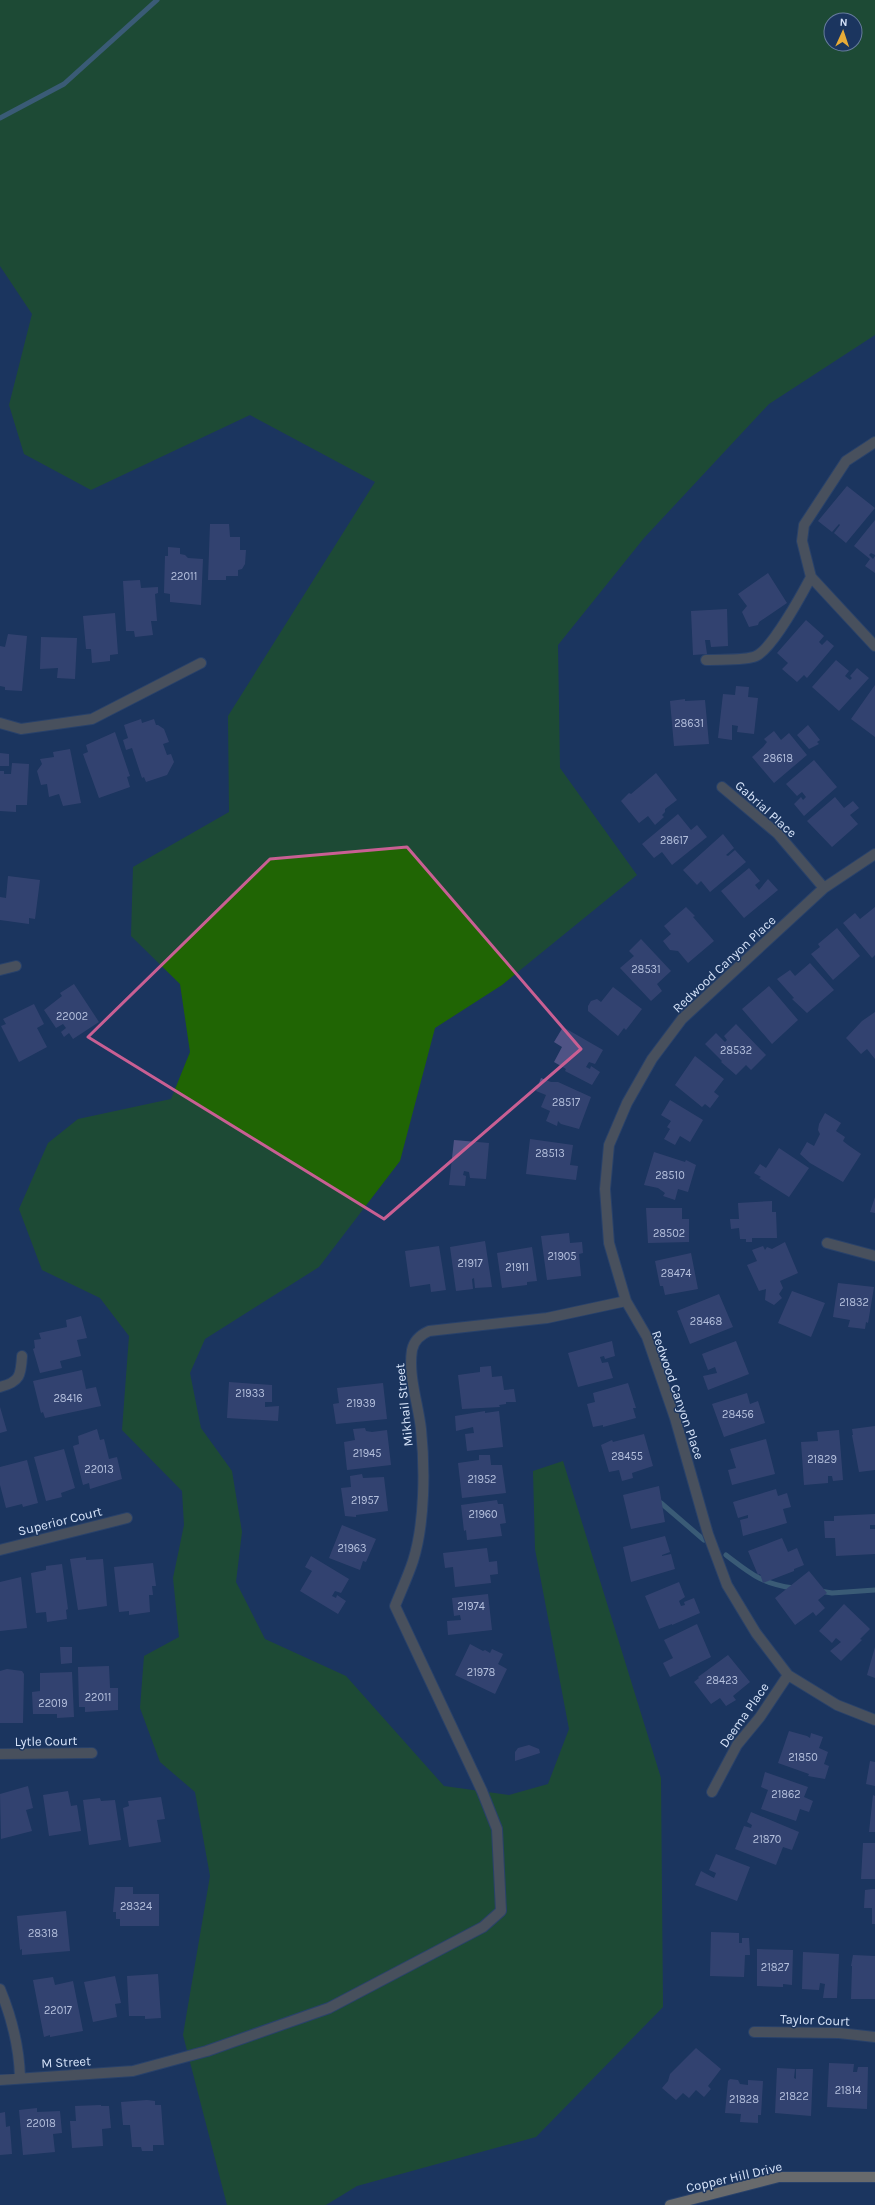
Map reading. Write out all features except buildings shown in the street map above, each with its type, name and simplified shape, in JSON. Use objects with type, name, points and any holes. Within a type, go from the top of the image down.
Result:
[{"type":"main road","name":"Copper Hill Drive","points":[[670,2205],[779,2177],[875,2177]]},
{"type":"street","points":[[875,442],[846,461],[804,525],[802,541],[811,577],[875,646]]},
{"type":"street","points":[[706,660],[758,655],[794,610],[811,577]]},
{"type":"street","points":[[0,723],[21,729],[92,720],[201,663]]},
{"type":"street","name":"Gabrial Place","points":[[722,787],[778,834],[824,888]]},
{"type":"street","name":"Redwood Canyon Place","points":[[875,854],[824,888],[682,1019],[652,1059],[627,1103],[609,1145],[605,1189],[609,1243],[626,1301],[646,1337],[675,1418],[708,1534],[727,1585],[756,1632],[788,1675],[837,1705],[875,1720]]},
{"type":"street","points":[[0,970],[16,966]]},
{"type":"street","points":[[827,1243],[875,1256]]},
{"type":"street","name":"Mikhail Street","points":[[395,1606],[413,1560],[422,1497],[424,1468],[421,1428],[411,1367],[413,1349],[418,1336],[429,1331],[547,1318],[626,1301]]},
{"type":"street","points":[[0,1387],[10,1385],[18,1380],[21,1371],[22,1356]]},
{"type":"street","name":"Superior Court","points":[[0,1550],[126,1518]]},
{"type":"street","name":"M Street","points":[[0,2080],[20,2077],[133,2071],[207,2051],[329,2008],[483,1927],[501,1911],[497,1829],[478,1784],[395,1606]]},
{"type":"street","name":"Deema Place","points":[[712,1792],[737,1745],[760,1717],[788,1675]]},
{"type":"street","name":"Lytle Court","points":[[0,1754],[92,1753]]},
{"type":"street","points":[[0,1989],[8,2010],[19,2050],[20,2077]]},
{"type":"street","name":"Taylor Court","points":[[754,2032],[839,2033],[875,2037]]},
{"type":"highlighted area","points":[[407,847],[581,1049],[384,1219],[88,1037],[270,859]]},
{"type":"green space","points":[[0,0],[875,0],[875,335],[769,404],[644,538],[558,645],[560,768],[637,875],[502,985],[435,1028],[400,1161],[319,1267],[205,1339],[190,1373],[201,1428],[232,1471],[242,1532],[236,1582],[265,1639],[346,1676],[444,1786],[509,1795],[548,1784],[569,1729],[535,1549],[533,1471],[563,1461],[661,1778],[663,2007],[536,2137],[357,2186],[326,2205],[227,2205],[183,2035],[210,1876],[195,1792],[160,1762],[140,1708],[144,1656],[179,1637],[173,1578],[184,1525],[182,1491],[122,1430],[129,1336],[100,1298],[42,1270],[19,1209],[48,1143],[78,1119],[171,1099],[190,1052],[180,984],[131,936],[133,867],[229,812],[228,716],[375,482],[250,415],[91,490],[24,454],[9,405],[32,314],[0,266]]},
{"type":"waterway","points":[[0,118],[64,84],[157,0]]},
{"type":"waterway","points":[[661,1503],[704,1540]]},
{"type":"waterway","points":[[726,1555],[743,1568],[765,1581],[794,1588]]},
{"type":"waterway","points":[[820,1591],[832,1593],[875,1590]]}]
